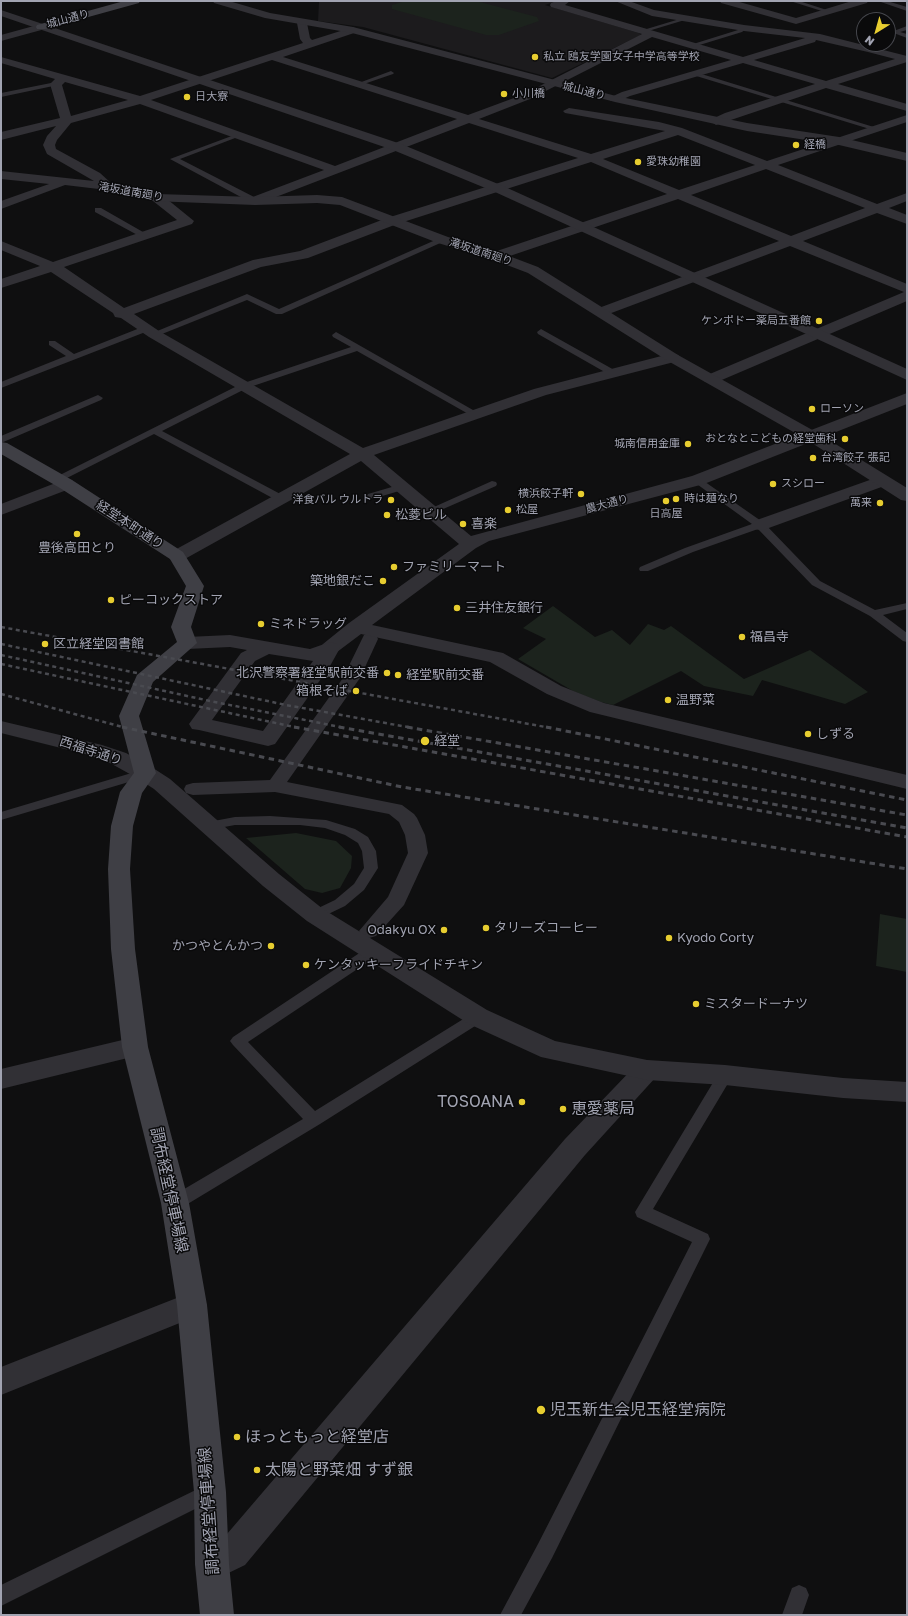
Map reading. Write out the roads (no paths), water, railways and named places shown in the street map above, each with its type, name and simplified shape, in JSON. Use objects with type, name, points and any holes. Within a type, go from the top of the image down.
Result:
[{"type":"main road","name":"城山通り","points":[[41,27],[135,1]]},
{"type":"main road","name":"経堂本町通り","points":[[1,447],[62,481],[178,556],[194,586],[181,627],[187,643]]},
{"type":"main road","name":"西福寺通り","points":[[145,772],[129,716],[144,679],[187,643]]},
{"type":"main road","name":"調布経堂停車場線","points":[[145,772],[131,792],[122,826],[119,869],[123,949],[135,1047],[175,1203],[192,1305],[210,1492],[212,1564],[217,1615]]},
{"type":"street","name":"城山通り","points":[[218,1],[269,16],[353,30],[553,84],[615,99],[716,121],[839,141],[906,157]]},
{"type":"street","points":[[565,1],[555,5],[907,108]]},
{"type":"street","points":[[620,1],[652,13],[744,28],[820,37],[907,59],[722,117],[716,121]]},
{"type":"street","points":[[725,1],[796,21],[863,1]]},
{"type":"street","name":"城山通り","points":[[1,13],[41,27]]},
{"type":"street","points":[[302,22],[305,39],[311,44]]},
{"type":"street","points":[[1,38],[41,27],[397,147],[584,226],[907,375]]},
{"type":"street","points":[[1,136],[90,115],[140,100],[353,30]]},
{"type":"street","points":[[255,201],[470,119],[553,84],[647,32]]},
{"type":"street","points":[[615,99],[626,94],[820,37]]},
{"type":"street","points":[[273,57],[593,159],[907,288]]},
{"type":"street","points":[[1,60],[58,81],[140,100],[335,170]]},
{"type":"street","points":[[58,81],[67,120]]},
{"type":"street","points":[[569,111],[659,126],[678,131],[907,220]]},
{"type":"street","points":[[90,115],[105,120]]},
{"type":"street","points":[[496,256],[907,118]]},
{"type":"street","points":[[67,120],[51,139],[49,145],[51,151],[96,176],[107,186]]},
{"type":"street","points":[[120,314],[258,263],[303,255],[392,221],[499,189],[678,131]]},
{"type":"street","name":"滝坂道南廻り","points":[[1,175],[107,186],[157,198],[255,201],[317,199],[342,201],[443,240],[496,256],[533,270],[673,358],[810,435],[907,496]]},
{"type":"street","points":[[1,205],[66,182]]},
{"type":"street","points":[[601,312],[907,197]]},
{"type":"street","points":[[1,284],[187,221],[157,198]]},
{"type":"street","points":[[1,245],[52,266],[120,314],[362,454],[470,544]]},
{"type":"street","points":[[711,379],[907,296]]},
{"type":"street","points":[[178,556],[362,454],[540,392],[673,358]]},
{"type":"street","name":"農大通り","points":[[330,648],[363,633],[470,544],[483,536],[698,480],[907,398]]},
{"type":"street","points":[[760,526],[881,480]]},
{"type":"street","points":[[2,509],[62,481]]},
{"type":"street","points":[[275,786],[351,678],[363,633],[496,657],[554,690],[596,708],[907,782]]},
{"type":"street","points":[[187,643],[230,642],[312,656],[330,648]]},
{"type":"street","points":[[264,648],[248,657],[199,724],[268,739],[320,666],[330,648]]},
{"type":"street","name":"西福寺通り","points":[[1,727],[95,750],[118,758],[145,772]]},
{"type":"street","points":[[145,772],[167,788],[208,826],[271,880],[315,915],[370,941],[478,1017],[550,1050],[647,1070],[726,1075],[843,1088],[907,1092]]},
{"type":"street","points":[[193,789],[275,786],[395,809],[407,818],[415,834],[418,853],[397,900],[370,941]]},
{"type":"street","points":[[1,1079],[135,1047]]},
{"type":"street","points":[[212,1564],[233,1553],[575,1147],[647,1070]]},
{"type":"street","points":[[1,1381],[192,1305]]},
{"type":"lane","points":[[793,1],[827,11]]},
{"type":"lane","points":[[881,1],[907,9]]},
{"type":"lane","points":[[647,32],[685,19]]},
{"type":"lane","points":[[692,45],[744,28]]},
{"type":"lane","points":[[907,28],[894,32],[907,36]]},
{"type":"lane","points":[[359,84],[391,73]]},
{"type":"lane","points":[[695,74],[875,129]]},
{"type":"lane","points":[[1,95],[58,81]]},
{"type":"lane","points":[[239,135],[174,159],[255,201]]},
{"type":"lane","points":[[98,210],[152,234]]},
{"type":"lane","points":[[1,385],[73,357],[150,332],[247,296],[279,312],[443,240]]},
{"type":"lane","points":[[541,332],[613,373]]},
{"type":"lane","points":[[336,335],[475,414]]},
{"type":"lane","points":[[52,343],[73,357]]},
{"type":"lane","points":[[62,481],[155,431],[244,386],[358,348]]},
{"type":"lane","points":[[1,440],[98,398]]},
{"type":"lane","points":[[155,431],[282,499]]},
{"type":"lane","points":[[698,480],[760,526],[816,584],[874,614],[907,639]]},
{"type":"lane","points":[[430,511],[492,484]]},
{"type":"lane","points":[[372,496],[402,487]]},
{"type":"lane","points":[[644,569],[689,550],[760,526]]},
{"type":"lane","points":[[874,614],[907,606]]},
{"type":"lane","points":[[1,816],[145,772]]},
{"type":"lane","points":[[208,826],[242,821],[300,821],[326,824],[350,832],[363,840],[369,851],[371,868],[359,887],[340,903],[315,915]]},
{"type":"lane","points":[[314,1120],[238,1041],[370,941]]},
{"type":"lane","points":[[175,1203],[314,1120],[478,1017]]},
{"type":"lane","points":[[510,1615],[545,1551],[702,1239],[643,1212],[726,1075]]},
{"type":"lane","points":[[1,1596],[210,1492]]},
{"type":"lane","points":[[792,1615],[799,1595]]},
{"type":"railway","points":[[1,627],[550,728]]},
{"type":"railway","points":[[1,644],[286,705],[413,728]]},
{"type":"railway","points":[[1,655],[210,701],[345,728]]},
{"type":"railway","points":[[1,664],[296,727]]},
{"type":"railway","points":[[1,694],[124,727]]},
{"type":"railway","points":[[124,727],[402,787],[907,869]]},
{"type":"railway","points":[[296,727],[907,837]]},
{"type":"railway","points":[[339,727],[907,828]]},
{"type":"railway","points":[[407,727],[907,815]]},
{"type":"railway","points":[[546,727],[550,728]]},
{"type":"railway","points":[[550,728],[907,800]]},
{"type":"place","name":"私立 鴎友学園女子中学高等学校","points":[[535,57]]},
{"type":"place","name":"小川橋","points":[[504,94]]},
{"type":"place","name":"日大寮","points":[[187,97]]},
{"type":"place","name":"経橋","points":[[796,145]]},
{"type":"place","name":"愛珠幼稚園","points":[[638,162]]},
{"type":"place","name":"ケンポドー薬局五番館","points":[[819,321]]},
{"type":"place","name":"ローソン","points":[[812,409]]},
{"type":"place","name":"おとなとこどもの経堂歯科","points":[[845,439]]},
{"type":"place","name":"城南信用金庫","points":[[688,444]]},
{"type":"place","name":"台湾餃子 張記","points":[[813,458]]},
{"type":"place","name":"スシロー","points":[[773,484]]},
{"type":"place","name":"横浜餃子軒","points":[[581,494]]},
{"type":"place","name":"時は麺なり","points":[[676,499]]},
{"type":"place","name":"洋食バル ウルトラ","points":[[391,500]]},
{"type":"place","name":"日高屋","points":[[666,501]]},
{"type":"place","name":"萬来","points":[[880,503]]},
{"type":"place","name":"松屋","points":[[508,510]]},
{"type":"place","name":"松菱ビル","points":[[387,515]]},
{"type":"place","name":"喜楽","points":[[463,524]]},
{"type":"place","name":"豊後高田とり","points":[[77,534]]},
{"type":"place","name":"ファミリーマート","points":[[394,567]]},
{"type":"place","name":"築地銀だこ","points":[[383,581]]},
{"type":"place","name":"ピーコックストア","points":[[111,600]]},
{"type":"place","name":"三井住友銀行","points":[[457,608]]},
{"type":"place","name":"ミネドラッグ","points":[[261,624]]},
{"type":"place","name":"福昌寺","points":[[742,637]]},
{"type":"place","name":"区立経堂図書館","points":[[45,644]]},
{"type":"place","name":"北沢警察署経堂駅前交番","points":[[387,673]]},
{"type":"place","name":"経堂駅前交番","points":[[398,675]]},
{"type":"place","name":"箱根そば","points":[[356,691]]},
{"type":"place","name":"温野菜","points":[[668,700]]},
{"type":"place","name":"しずる","points":[[808,734]]},
{"type":"place","name":"経堂","points":[[425,741]]},
{"type":"place","name":"タリーズコーヒー","points":[[486,928]]},
{"type":"place","name":"Odakyu OX","points":[[444,930]]},
{"type":"place","name":"Kyodo Corty","points":[[669,938]]},
{"type":"place","name":"かつやとんかつ","points":[[271,946]]},
{"type":"place","name":"ケンタッキーフライドチキン","points":[[306,965]]},
{"type":"place","name":"ミスタードーナツ","points":[[696,1004]]},
{"type":"place","name":"TOSOANA","points":[[522,1102]]},
{"type":"place","name":"恵愛薬局","points":[[563,1109]]},
{"type":"place","name":"児玉新生会児玉経堂病院","points":[[541,1410]]},
{"type":"place","name":"ほっともっと経堂店","points":[[237,1437]]},
{"type":"place","name":"太陽と野菜畑 すず銀","points":[[257,1470]]}]
